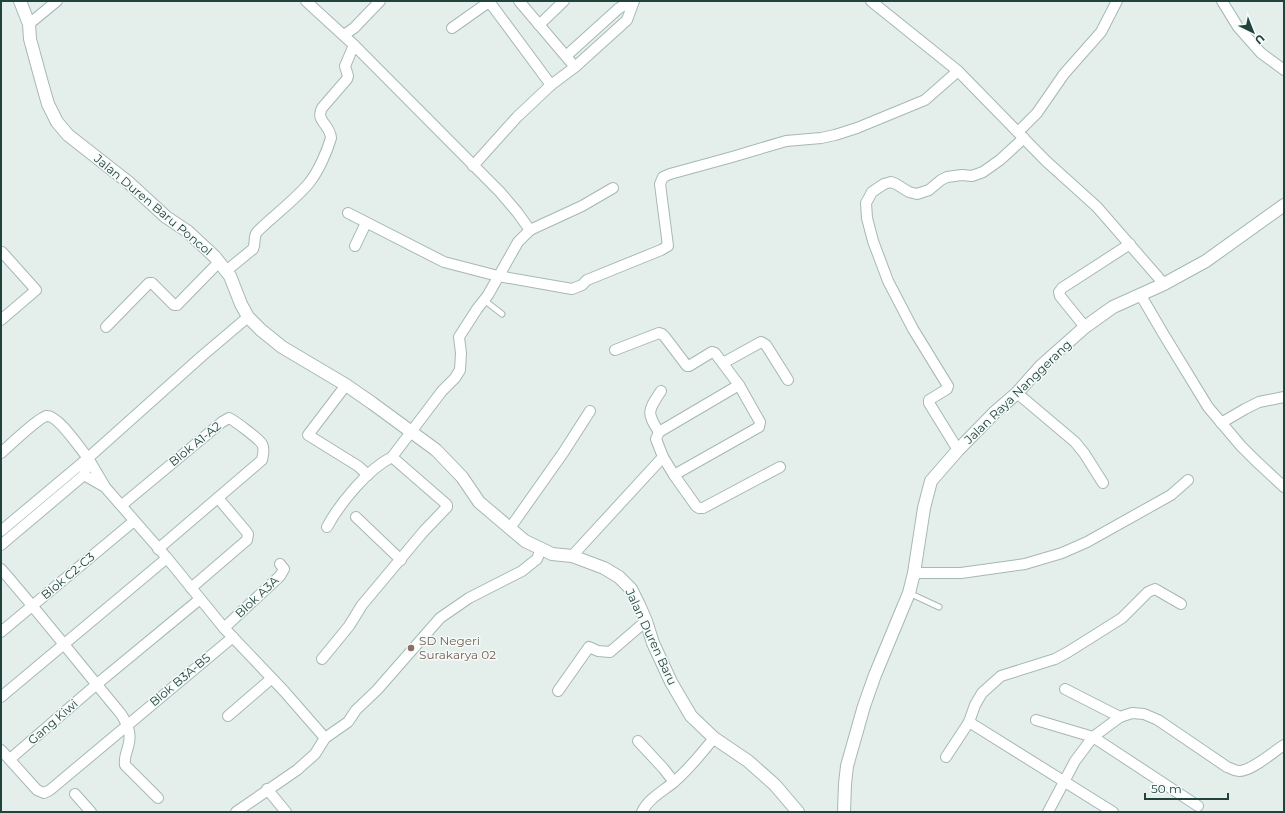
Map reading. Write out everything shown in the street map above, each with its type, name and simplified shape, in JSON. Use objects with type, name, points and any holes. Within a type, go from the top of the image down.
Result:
[{"type":"street","name":"Jalan Duren Baru Poncol","points":[[20,1],[29,24],[34,52],[48,104],[57,122],[68,135],[128,182],[166,217],[187,230],[223,266],[230,276],[248,317],[261,330],[282,347],[346,385],[412,431]]},
{"type":"street","points":[[29,24],[57,1]]},
{"type":"street","points":[[306,1],[344,35],[500,192],[530,230]]},
{"type":"street","points":[[344,35],[354,28],[380,1]]},
{"type":"street","points":[[519,1],[575,67]]},
{"type":"street","points":[[539,25],[564,1]]},
{"type":"street","points":[[566,56],[618,9],[630,1]]},
{"type":"street","points":[[473,166],[517,117],[551,85],[575,67],[627,20],[634,1]]},
{"type":"street","points":[[871,1],[958,71],[1046,160],[1097,207],[1164,284]]},
{"type":"street","points":[[958,450],[929,404],[931,397],[947,389],[948,386],[913,330],[888,282],[872,241],[867,218],[866,203],[872,192],[884,184],[891,182],[909,192],[916,194],[929,190],[947,177],[962,175],[972,176],[983,172],[1000,160],[1021,135],[1064,74],[1101,32],[1117,1]]},
{"type":"street","points":[[1222,1],[1238,27],[1261,53],[1284,70]]},
{"type":"street","points":[[452,28],[486,4],[491,4],[551,85]]},
{"type":"street","points":[[106,327],[149,283],[152,283],[174,305],[177,305],[223,266],[253,249],[255,244],[255,235],[257,232],[295,197],[314,175],[331,138],[331,133],[320,117],[320,112],[346,79],[347,73],[345,66],[354,45]]},
{"type":"street","points":[[348,213],[444,262],[498,276],[572,289],[582,285],[587,280],[668,246],[660,184],[663,177],[786,141],[821,138],[857,128],[925,100],[958,71]]},
{"type":"street","points":[[327,527],[336,510],[368,475],[382,462],[392,457],[442,391],[455,378],[460,370],[461,353],[459,337],[484,300],[518,242],[530,230],[582,206],[613,188]]},
{"type":"street","name":"Jalan Raya Nanggerang","points":[[844,812],[847,766],[864,706],[875,675],[909,593],[914,573],[924,508],[931,481],[958,450],[995,412],[1017,393],[1041,366],[1085,327],[1113,307],[1164,284],[1206,261],[1284,205]]},
{"type":"street","points":[[355,246],[366,223]]},
{"type":"street","points":[[1085,327],[1060,296],[1059,292],[1062,288],[1130,244]]},
{"type":"street","points":[[1,253],[2,252],[36,290],[1,320]]},
{"type":"street","points":[[1140,294],[1208,407],[1254,460],[1284,487]]},
{"type":"street","points":[[1,532],[88,458],[248,317]]},
{"type":"street","points":[[615,350],[659,333],[665,337],[687,366],[712,352],[717,354],[739,386],[760,422],[759,427],[674,475]]},
{"type":"street","points":[[723,363],[761,342],[766,345],[788,380]]},
{"type":"street","points":[[346,385],[308,435],[358,466],[368,475]]},
{"type":"street","points":[[739,386],[658,432],[656,439],[663,458],[696,506],[699,508],[703,508],[780,467]]},
{"type":"street","points":[[658,432],[649,415],[652,406],[661,391]]},
{"type":"street","points":[[1017,393],[1075,442],[1084,453],[1103,483]]},
{"type":"street","points":[[1221,423],[1245,408],[1259,402],[1284,397]]},
{"type":"street","points":[[510,528],[563,453],[590,411]]},
{"type":"street","points":[[1,453],[46,416],[52,417],[59,423],[88,458],[105,487],[167,558],[224,628],[326,738]]},
{"type":"street","name":"Blok A1-A2","points":[[122,505],[228,418],[236,421],[262,444],[264,453],[262,460],[158,549]]},
{"type":"street","name":"Jalan Duren Baru","points":[[412,431],[436,450],[462,477],[479,502],[525,540],[552,554],[572,556],[604,568],[619,577],[631,589],[646,621],[653,643],[670,682],[691,716],[714,738],[748,761],[775,785],[798,812]]},
{"type":"street","points":[[322,659],[349,626],[362,605],[424,531],[445,510],[447,505],[392,457]]},
{"type":"street","points":[[1,545],[84,475],[88,458]]},
{"type":"street","points":[[572,556],[663,458]]},
{"type":"street","points":[[84,475],[105,487]]},
{"type":"street","points":[[914,573],[961,573],[1025,564],[1062,553],[1093,538],[1171,495],[1188,480]]},
{"type":"street","points":[[191,588],[247,540],[248,534],[218,498]]},
{"type":"street","points":[[356,517],[400,560]]},
{"type":"street","name":"Blok C2-C3","points":[[1,632],[134,521]]},
{"type":"street","points":[[236,812],[296,770],[315,754],[326,738],[348,722],[356,710],[377,690],[440,618],[469,598],[522,571],[537,559],[541,549]]},
{"type":"street","points":[[1,697],[167,558]]},
{"type":"street","name":"Blok A3A","points":[[224,628],[280,576],[284,569],[280,564]]},
{"type":"street","points":[[1,569],[33,605],[128,724],[130,742],[124,757],[125,765],[158,798]]},
{"type":"street","points":[[946,757],[969,722],[977,701],[982,693],[1001,676],[1055,659],[1068,652],[1122,618],[1148,592],[1155,589],[1181,604]]},
{"type":"street","name":"Gang Kiwi","points":[[10,759],[97,684],[200,599]]},
{"type":"street","points":[[558,691],[590,647],[598,651],[610,652],[646,621]]},
{"type":"street","name":"Blok B3A-B5","points":[[10,759],[37,790],[44,793],[50,790],[64,780],[128,724],[233,637]]},
{"type":"street","points":[[228,716],[272,679]]},
{"type":"street","points":[[1065,689],[1120,717]]},
{"type":"street","points":[[1049,810],[1075,761],[1093,737],[1120,717],[1132,713],[1144,714],[1158,720],[1227,767],[1234,770],[1240,771],[1250,768],[1284,745]]},
{"type":"street","points":[[1036,720],[1093,737],[1198,806]]},
{"type":"street","points":[[969,722],[1113,812]]},
{"type":"street","points":[[642,812],[644,807],[660,792],[674,782],[714,738]]},
{"type":"street","points":[[638,741],[674,782]]},
{"type":"street","points":[[1,750],[10,759]]},
{"type":"street","points":[[267,790],[286,812]]},
{"type":"street","points":[[75,794],[92,812]]},
{"type":"lane","points":[[484,300],[502,314]]},
{"type":"lane","points":[[909,593],[939,607]]},
{"type":"place","name":"SD Negeri Surakarya 02","points":[[411,648]]}]
